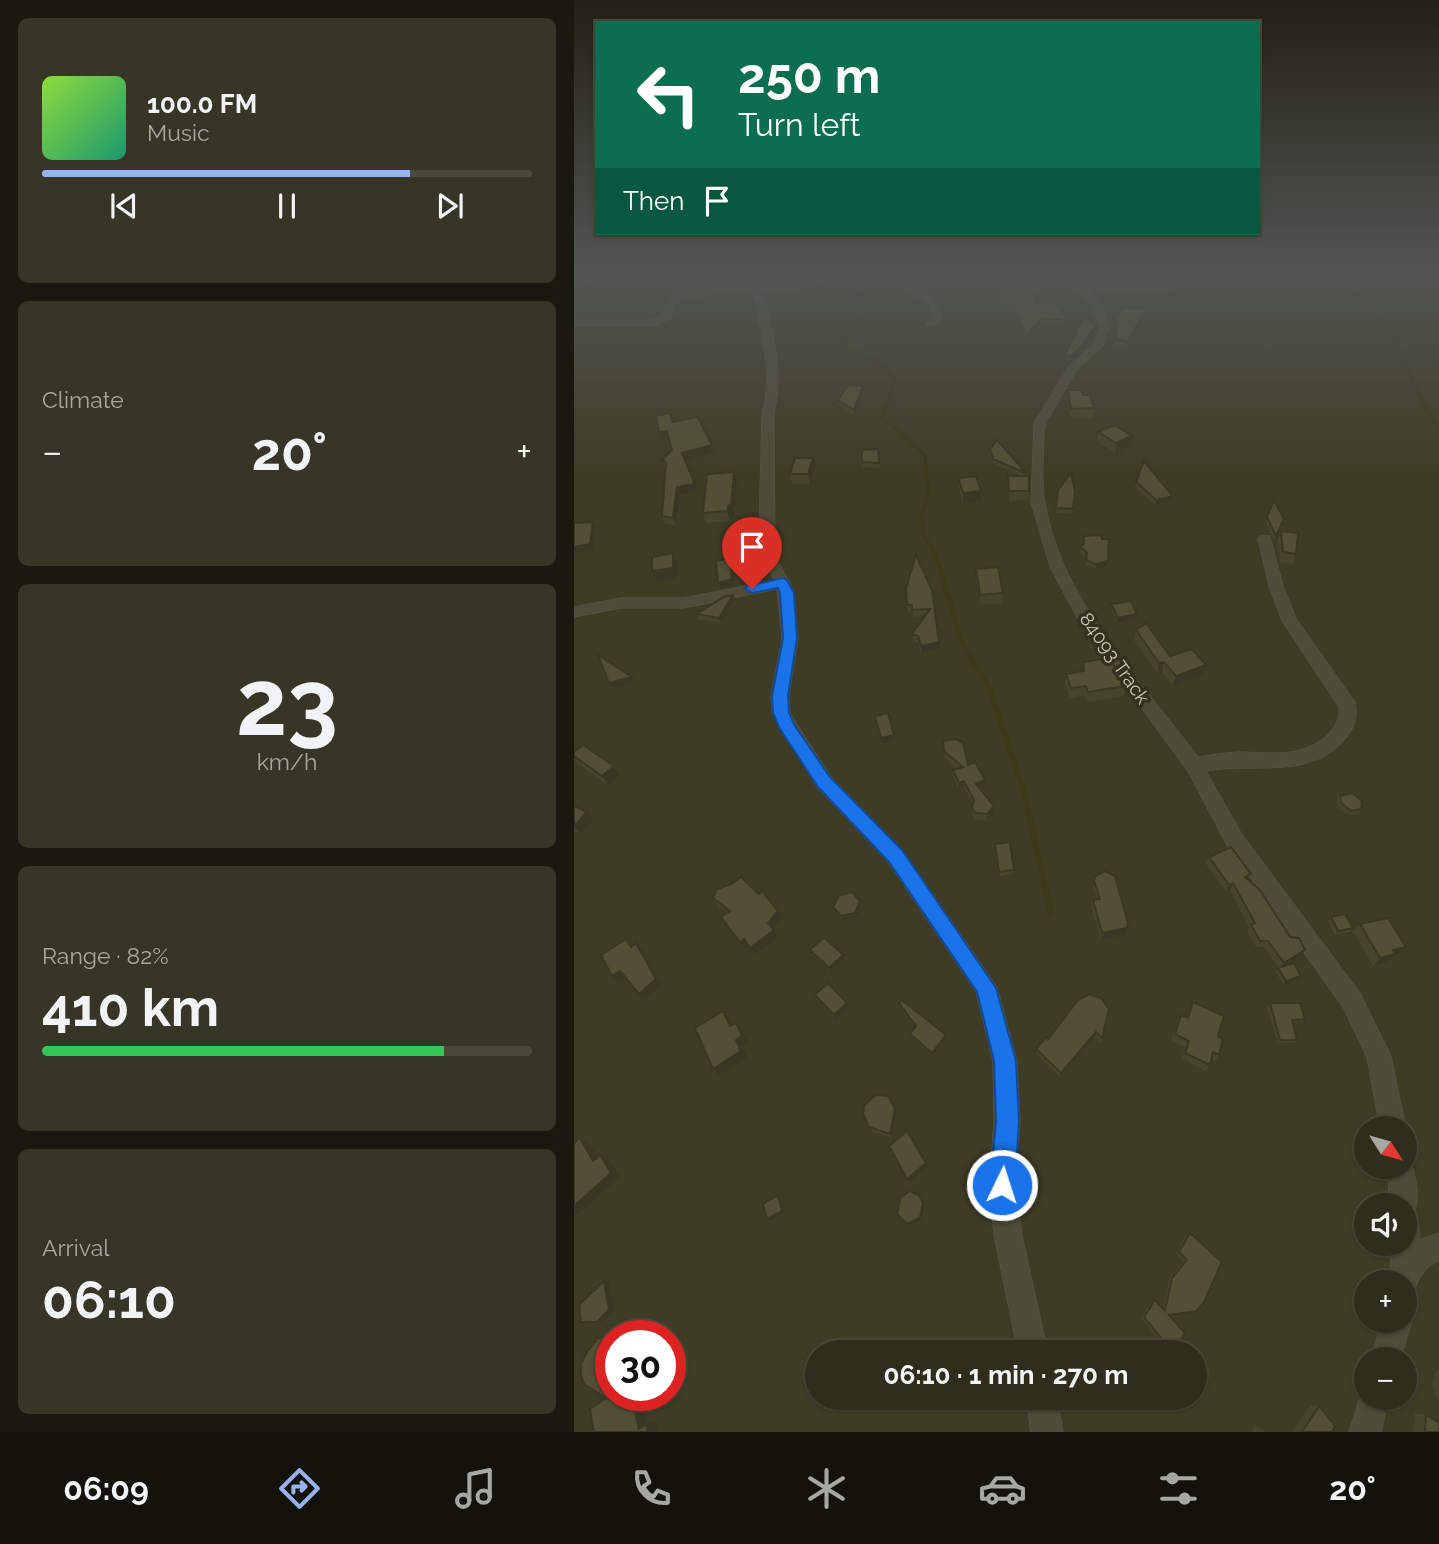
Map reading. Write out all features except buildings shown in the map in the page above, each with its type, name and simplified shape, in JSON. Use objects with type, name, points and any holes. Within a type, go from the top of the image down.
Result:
[{"type":"street","points":[[768,338],[774,371],[773,394],[768,412],[766,532],[768,556],[787,593],[790,638],[780,696],[781,713],[788,729],[824,782],[895,856],[986,988],[1005,1061],[1007,1121],[1002,1185],[1008,1235],[1030,1340]]},
{"type":"street","name":"84093 Track","points":[[1102,338],[1073,368],[1040,422],[1036,470],[1038,502],[1057,567],[1088,623],[1194,765],[1234,839],[1352,1001],[1366,1026],[1383,1069],[1391,1116]]},
{"type":"street","points":[[1194,765],[1226,760],[1289,762],[1305,758],[1332,742],[1345,726],[1349,714],[1346,702],[1290,621],[1276,586],[1265,539]]},
{"type":"street","points":[[574,612],[621,603],[684,603],[783,583]]},
{"type":"street","points":[[1409,1270],[1423,1254],[1439,1247]]},
{"type":"street","points":[[1044,1410],[1047,1432]]},
{"type":"street","points":[[1365,1432],[1371,1410]]},
{"type":"waterway","points":[[846,338],[840,344],[879,362],[895,378],[887,403]]},
{"type":"waterway","points":[[1393,338],[1422,402]]},
{"type":"waterway","points":[[887,401],[882,417],[925,455],[928,495],[922,514],[923,534],[936,556],[941,572]]},
{"type":"waterway","points":[[1422,402],[1439,428]]},
{"type":"waterway","points":[[940,570],[962,643],[990,689],[1023,790]]},
{"type":"waterway","points":[[1023,788],[1051,914]]},
{"type":"route","points":[[752,589],[783,583],[787,593],[790,638],[780,696],[781,713],[788,729],[824,782],[895,856],[986,988],[1005,1061],[1007,1121],[1002,1185]]}]
